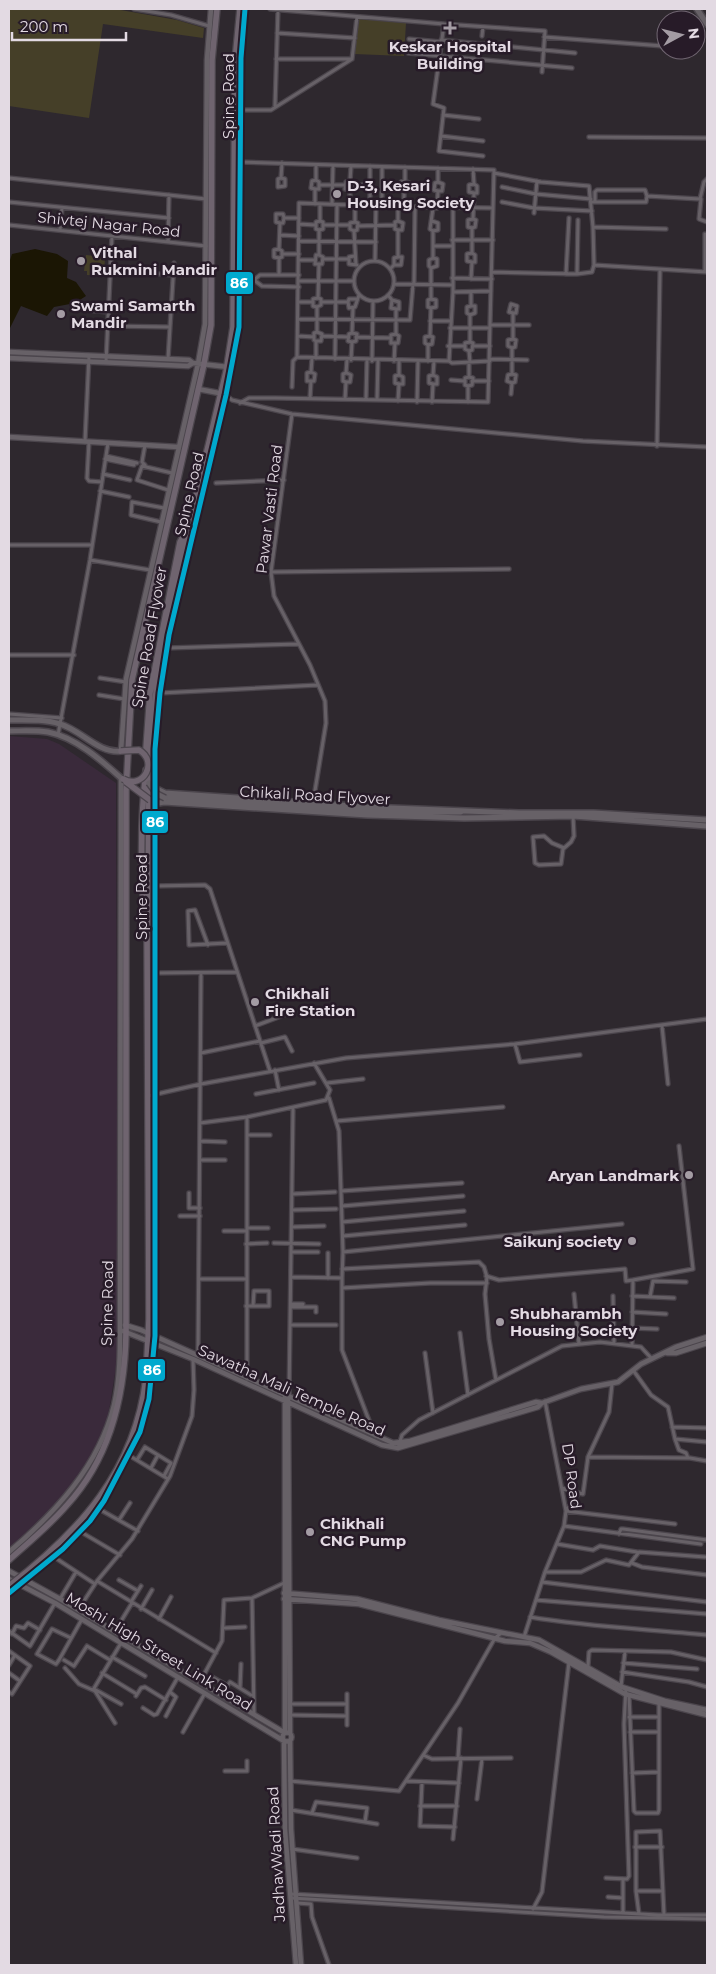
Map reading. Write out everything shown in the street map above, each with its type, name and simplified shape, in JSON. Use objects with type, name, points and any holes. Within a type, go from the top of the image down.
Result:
[{"type":"main road","name":"Spine Road","points":[[126,1332],[123,1324],[126,792],[130,695],[198,389],[211,316],[212,60],[217,9]]},
{"type":"main road","name":"Spine Road","points":[[151,1338],[147,934],[144,911],[143,800],[157,693],[188,527],[229,367],[234,318],[235,61],[240,9]]},
{"type":"main road","points":[[697,9],[707,24]]},
{"type":"main road","name":"Spine Road Flyover","points":[[147,934],[150,911],[152,802],[152,785],[146,755],[150,692],[180,542],[188,527]]},
{"type":"main road","points":[[9,720],[62,721],[107,750],[136,749],[146,755]]},
{"type":"main road","points":[[9,731],[40,731],[58,735],[87,751],[152,802],[366,815],[464,818],[573,814],[707,820]]},
{"type":"main road","points":[[123,780],[141,780],[149,767]]},
{"type":"main road","points":[[152,785],[165,793],[532,815]]},
{"type":"main road","points":[[152,785],[158,794],[165,798]]},
{"type":"main road","name":"Chikali Road Flyover","points":[[152,802],[165,798],[367,811],[455,814],[465,812]]},
{"type":"main road","points":[[455,814],[464,818]]},
{"type":"main road","points":[[573,814],[707,826]]},
{"type":"main road","points":[[9,1560],[44,1529],[78,1492],[106,1442],[120,1405],[123,1348],[126,1332]]},
{"type":"main road","points":[[9,1586],[59,1545],[96,1504],[131,1441],[141,1411],[151,1338]]},
{"type":"street","points":[[134,9],[157,11],[208,26]]},
{"type":"street","name":"Spine Road","points":[[121,751],[126,682],[178,446],[201,364],[205,324],[208,26],[211,9]]},
{"type":"street","name":"Spine Road","points":[[229,367],[239,327],[241,39],[245,9]]},
{"type":"street","points":[[270,9],[545,31],[542,72]]},
{"type":"street","points":[[275,107],[278,10]]},
{"type":"street","points":[[240,110],[264,111],[275,107],[352,59],[357,17]]},
{"type":"street","points":[[444,24],[433,104],[444,108],[439,151],[483,156]]},
{"type":"street","points":[[482,36],[483,27]]},
{"type":"street","points":[[277,33],[355,38]]},
{"type":"street","points":[[544,37],[656,45]]},
{"type":"street","points":[[409,40],[441,41],[574,53]]},
{"type":"street","points":[[408,53],[572,68]]},
{"type":"street","points":[[276,59],[352,59]]},
{"type":"street","points":[[443,116],[479,120]]},
{"type":"street","points":[[441,136],[483,141]]},
{"type":"street","points":[[589,137],[707,138]]},
{"type":"street","points":[[240,162],[473,168],[494,170],[494,173],[537,181],[588,186],[592,201],[594,265],[592,273],[492,272]]},
{"type":"street","points":[[281,178],[282,163]]},
{"type":"street","points":[[315,189],[319,189],[319,181],[316,180],[316,165]]},
{"type":"street","points":[[332,204],[333,165]]},
{"type":"street","points":[[350,181],[351,166]]},
{"type":"street","points":[[370,166],[370,206]]},
{"type":"street","points":[[382,167],[382,206]]},
{"type":"street","points":[[404,190],[408,190],[409,183],[405,181],[405,167]]},
{"type":"street","points":[[438,168],[438,182],[435,183],[434,190],[438,191],[438,208]]},
{"type":"street","points":[[471,279],[472,262],[475,261],[475,255],[472,253],[472,228],[476,226],[476,219],[473,219],[474,193],[476,193],[477,186],[474,184],[473,168]]},
{"type":"street","points":[[240,402],[249,398],[310,398],[417,402],[488,402],[494,173]]},
{"type":"street","points":[[9,178],[206,199]]},
{"type":"street","points":[[707,179],[704,182],[699,219],[707,222]]},
{"type":"street","points":[[315,189],[311,188],[312,181],[316,180]]},
{"type":"street","points":[[350,181],[346,181],[346,190],[350,190]]},
{"type":"street","points":[[350,181],[354,185],[370,185]]},
{"type":"street","points":[[401,186],[401,182],[405,181]]},
{"type":"street","points":[[534,214],[537,181]]},
{"type":"street","points":[[319,184],[346,185]]},
{"type":"street","points":[[350,190],[353,190],[354,185]]},
{"type":"street","points":[[382,186],[401,186]]},
{"type":"street","points":[[401,186],[402,190],[404,190],[404,207]]},
{"type":"street","points":[[502,187],[536,194],[592,201],[646,202],[647,192],[645,190],[597,190],[592,201]]},
{"type":"street","points":[[315,189],[315,204]]},
{"type":"street","points":[[350,190],[350,205]]},
{"type":"street","points":[[168,242],[169,195]]},
{"type":"street","points":[[647,196],[702,198]]},
{"type":"street","points":[[9,202],[168,218]]},
{"type":"street","points":[[502,202],[534,208],[592,211]]},
{"type":"street","points":[[292,387],[293,361],[297,357],[298,336],[299,203],[415,208],[493,208]]},
{"type":"street","points":[[320,204],[320,221],[323,222],[323,225]]},
{"type":"street","points":[[335,359],[337,204]]},
{"type":"street","points":[[355,205],[355,222],[358,222],[358,226]]},
{"type":"street","points":[[375,260],[376,206]]},
{"type":"street","points":[[394,265],[394,258],[398,256],[398,230],[395,230],[395,222],[398,221],[398,207]]},
{"type":"street","points":[[60,230],[62,208]]},
{"type":"street","points":[[298,319],[373,321],[408,320],[412,317],[415,208]]},
{"type":"street","points":[[428,361],[428,345],[433,343],[433,336],[430,336],[430,308],[436,307],[436,300],[431,299],[431,268],[437,266],[437,259],[433,258],[433,231],[438,230],[438,223],[432,221],[433,208]]},
{"type":"street","points":[[449,361],[448,346],[453,292],[453,208]]},
{"type":"street","points":[[280,223],[276,222],[276,215],[282,214],[284,218],[299,218]]},
{"type":"street","points":[[280,223],[283,223],[284,218]]},
{"type":"street","points":[[566,274],[569,218]]},
{"type":"street","points":[[577,274],[578,220]]},
{"type":"street","points":[[315,225],[316,221],[320,221]]},
{"type":"street","points":[[398,221],[403,223],[402,230],[398,230]]},
{"type":"street","points":[[350,226],[351,222],[355,222]]},
{"type":"street","points":[[280,223],[279,249],[282,250],[282,254]]},
{"type":"street","points":[[299,224],[315,225]]},
{"type":"street","name":"Shivtej Nagar Road","points":[[9,225],[206,246]]},
{"type":"street","points":[[315,225],[316,229],[319,230],[319,255],[316,256],[315,260]]},
{"type":"street","points":[[323,225],[350,226]]},
{"type":"street","points":[[319,230],[323,229],[323,225]]},
{"type":"street","points":[[358,226],[395,225]]},
{"type":"street","points":[[350,226],[350,230],[354,231]]},
{"type":"street","points":[[358,226],[357,230],[354,231],[354,256],[357,257],[358,266],[354,281],[359,295],[373,302]]},
{"type":"street","points":[[593,226],[666,229]]},
{"type":"street","points":[[594,265],[660,271],[706,272],[705,234]]},
{"type":"street","points":[[280,235],[299,236]]},
{"type":"street","points":[[106,359],[112,236]]},
{"type":"street","points":[[452,240],[493,240]]},
{"type":"street","points":[[299,241],[376,242]]},
{"type":"street","points":[[433,246],[452,246]]},
{"type":"street","points":[[279,249],[274,250],[274,257],[279,258]]},
{"type":"street","points":[[282,254],[299,254]]},
{"type":"street","points":[[279,274],[279,258],[282,254]]},
{"type":"street","points":[[319,255],[323,256],[323,259]]},
{"type":"street","points":[[323,259],[349,259],[350,256],[354,256]]},
{"type":"street","points":[[390,269],[394,265],[402,264],[402,257],[398,256]]},
{"type":"street","points":[[318,264],[322,264],[323,259]]},
{"type":"street","points":[[349,259],[350,265],[358,266],[375,260],[390,269],[394,284],[388,295],[373,302]]},
{"type":"street","points":[[299,260],[315,260]]},
{"type":"street","points":[[315,260],[315,264],[318,264],[318,298],[321,298],[321,302]]},
{"type":"street","points":[[168,360],[174,263]]},
{"type":"street","points":[[111,270],[173,275]]},
{"type":"street","points":[[658,446],[660,271]]},
{"type":"street","points":[[254,280],[260,275],[299,275]]},
{"type":"street","points":[[452,278],[492,279]]},
{"type":"street","points":[[240,280],[254,280],[262,286],[299,287]]},
{"type":"street","points":[[299,281],[354,281]]},
{"type":"street","points":[[394,284],[452,285]]},
{"type":"street","points":[[453,292],[491,291]]},
{"type":"street","points":[[471,292],[471,306],[475,306],[475,313],[470,315],[470,342],[473,342],[473,346]]},
{"type":"street","points":[[349,337],[349,334],[352,333],[353,308],[356,306],[356,299],[359,295]]},
{"type":"street","points":[[388,295],[392,300],[399,301],[399,309],[396,309],[396,334],[398,335],[398,342],[395,343],[394,361]]},
{"type":"street","points":[[313,302],[314,298],[318,298]]},
{"type":"street","points":[[321,302],[348,302],[349,299],[356,299]]},
{"type":"street","points":[[392,300],[391,308],[396,309]]},
{"type":"street","points":[[298,302],[313,302]]},
{"type":"street","points":[[313,302],[313,306],[317,307]]},
{"type":"street","points":[[310,398],[311,382],[314,380],[314,373],[311,372],[316,341],[314,341],[314,333],[317,332],[317,307],[320,306],[321,302]]},
{"type":"street","points":[[348,302],[348,307],[353,308]]},
{"type":"street","points":[[372,360],[373,302]]},
{"type":"street","points":[[86,310],[108,312]]},
{"type":"street","points":[[511,394],[512,383],[515,382],[516,375],[512,374],[512,348],[516,346],[516,340],[513,339],[512,313]]},
{"type":"street","points":[[430,321],[450,321]]},
{"type":"street","points":[[450,328],[529,325]]},
{"type":"street","points":[[108,326],[170,327]]},
{"type":"street","points":[[317,332],[322,333],[322,336],[349,337]]},
{"type":"street","points":[[352,333],[356,334],[356,337],[390,338]]},
{"type":"street","points":[[390,338],[391,334],[396,334]]},
{"type":"street","points":[[298,336],[314,337]]},
{"type":"street","points":[[316,341],[321,341],[322,336]]},
{"type":"street","points":[[349,337],[349,341],[352,342],[352,360]]},
{"type":"street","points":[[352,342],[356,342],[356,337]]},
{"type":"street","points":[[390,338],[391,343],[395,343]]},
{"type":"street","points":[[465,346],[466,342],[470,342]]},
{"type":"street","points":[[448,346],[465,346]]},
{"type":"street","points":[[465,346],[465,350],[470,351]]},
{"type":"street","points":[[473,346],[490,346]]},
{"type":"street","points":[[472,381],[472,378],[469,377],[469,362],[470,351],[473,346]]},
{"type":"street","points":[[9,352],[89,359]]},
{"type":"street","points":[[297,357],[352,360],[449,361],[452,363],[528,360]]},
{"type":"street","points":[[9,358],[189,360],[193,363],[229,367]]},
{"type":"street","points":[[89,359],[87,478],[89,481],[102,482]]},
{"type":"street","points":[[106,359],[188,366],[193,363]]},
{"type":"street","points":[[345,399],[346,382],[350,382],[351,375],[346,373],[347,359]]},
{"type":"street","points":[[366,399],[367,360]]},
{"type":"street","points":[[377,400],[378,360]]},
{"type":"street","points":[[398,401],[399,384],[403,384],[403,376],[399,375],[400,361]]},
{"type":"street","points":[[417,402],[418,361]]},
{"type":"street","points":[[432,402],[433,384],[437,384],[437,377],[433,375],[434,361]]},
{"type":"street","points":[[451,380],[464,380],[465,377],[469,377]]},
{"type":"street","points":[[464,380],[465,385],[468,386],[468,402]]},
{"type":"street","points":[[472,381],[489,381]]},
{"type":"street","points":[[468,386],[472,385],[472,381]]},
{"type":"street","points":[[198,389],[223,394],[229,399],[240,402],[292,414],[582,441],[707,447]]},
{"type":"street","name":"Spine Road","points":[[152,785],[157,693],[223,394]]},
{"type":"street","name":"Pawar Vasti Road","points":[[292,414],[271,572],[274,596],[299,644],[325,701],[326,723],[313,803]]},
{"type":"street","points":[[9,437],[178,446]]},
{"type":"street","points":[[58,735],[74,655],[108,443]]},
{"type":"street","points":[[145,445],[143,465],[172,472]]},
{"type":"street","points":[[105,457],[135,464]]},
{"type":"street","points":[[168,490],[137,480],[142,466],[172,472]]},
{"type":"street","points":[[103,474],[130,480]]},
{"type":"street","points":[[216,483],[284,480]]},
{"type":"street","points":[[100,491],[129,497]]},
{"type":"street","points":[[161,522],[131,515],[131,507],[134,501],[164,508]]},
{"type":"street","points":[[9,545],[92,545]]},
{"type":"street","points":[[90,560],[150,570]]},
{"type":"street","points":[[271,572],[509,569]]},
{"type":"street","points":[[167,648],[299,644]]},
{"type":"street","points":[[9,654],[74,655]]},
{"type":"street","points":[[100,678],[126,682]]},
{"type":"street","points":[[157,693],[318,685]]},
{"type":"street","points":[[99,695],[124,699]]},
{"type":"street","points":[[9,714],[62,721]]},
{"type":"street","name":"Spine Road","points":[[9,1552],[65,1500],[101,1440],[114,1404],[123,1348],[120,1330],[123,1324],[120,1024],[123,780]]},
{"type":"street","name":"Spine Road","points":[[152,802],[154,886],[155,1336]]},
{"type":"street","points":[[564,848],[552,843],[544,836],[533,837],[535,863],[559,866],[564,848],[574,836],[573,814]]},
{"type":"street","points":[[154,886],[205,885],[210,889],[270,1071]]},
{"type":"street","points":[[208,945],[195,910],[188,911],[189,946],[208,945],[227,943]]},
{"type":"street","points":[[154,973],[237,972]]},
{"type":"street","points":[[198,1356],[201,973]]},
{"type":"street","points":[[255,1026],[284,1015]]},
{"type":"street","points":[[148,1096],[201,1084],[346,1058],[515,1044],[707,1019]]},
{"type":"street","points":[[662,1026],[668,1084]]},
{"type":"street","points":[[201,1053],[286,1037],[292,1051]]},
{"type":"street","points":[[515,1044],[520,1062],[580,1055]]},
{"type":"street","points":[[314,1063],[330,1090],[329,1098],[337,1121],[344,1252],[342,1270],[342,1350],[375,1437]]},
{"type":"street","points":[[275,1070],[279,1090]]},
{"type":"street","points":[[326,1083],[363,1079]]},
{"type":"street","points":[[256,1094],[314,1083]]},
{"type":"street","points":[[200,1123],[247,1118],[293,1109],[329,1098]]},
{"type":"street","points":[[337,1121],[502,1107]]},
{"type":"street","points":[[287,1593],[284,1582],[286,1399],[292,1325],[293,1109]]},
{"type":"street","points":[[247,1118],[247,1379]]},
{"type":"street","points":[[247,1135],[270,1135]]},
{"type":"street","points":[[200,1141],[225,1142]]},
{"type":"street","points":[[486,1276],[495,1278],[625,1269],[626,1281],[692,1270],[686,1211],[687,1199],[679,1146]]},
{"type":"street","points":[[200,1160],[225,1160]]},
{"type":"street","points":[[341,1192],[462,1183]]},
{"type":"street","points":[[292,1194],[335,1192]]},
{"type":"street","points":[[189,1193],[189,1208],[200,1208]]},
{"type":"street","points":[[342,1206],[463,1196]]},
{"type":"street","points":[[292,1210],[336,1209]]},
{"type":"street","points":[[342,1222],[464,1211]]},
{"type":"street","points":[[180,1216],[200,1216]]},
{"type":"street","points":[[344,1252],[622,1224]]},
{"type":"street","points":[[343,1236],[465,1225]]},
{"type":"street","points":[[292,1227],[324,1226]]},
{"type":"street","points":[[224,1231],[268,1228]]},
{"type":"street","points":[[246,1244],[267,1243]]},
{"type":"street","points":[[274,1243],[319,1244]]},
{"type":"street","points":[[292,1252],[318,1252]]},
{"type":"street","points":[[328,1253],[328,1278]]},
{"type":"street","points":[[342,1270],[476,1262],[484,1267],[487,1283],[485,1294],[489,1339],[496,1380]]},
{"type":"street","points":[[292,1277],[342,1278]]},
{"type":"street","points":[[200,1279],[246,1279]]},
{"type":"street","points":[[632,1345],[633,1280]]},
{"type":"street","points":[[650,1297],[653,1281],[686,1282]]},
{"type":"street","points":[[342,1288],[430,1283],[487,1283]]},
{"type":"street","points":[[246,1306],[253,1306],[269,1306],[269,1291],[254,1291],[253,1306]]},
{"type":"street","points":[[574,1294],[579,1344]]},
{"type":"street","points":[[613,1296],[614,1344]]},
{"type":"street","points":[[632,1296],[674,1298]]},
{"type":"street","points":[[292,1305],[303,1304]]},
{"type":"street","points":[[292,1305],[316,1307],[316,1312]]},
{"type":"street","points":[[632,1312],[666,1314]]},
{"type":"street","name":"Sawatha Mali Temple Road","points":[[123,1324],[193,1359],[399,1446]]},
{"type":"street","points":[[292,1325],[336,1325]]},
{"type":"street","points":[[632,1328],[657,1329]]},
{"type":"street","name":"Sawatha Mali Temple Road","points":[[120,1330],[151,1338],[155,1336],[382,1445],[399,1446],[538,1407],[544,1402],[581,1389],[612,1384],[641,1364],[676,1347],[707,1337]]},
{"type":"street","points":[[460,1332],[468,1394]]},
{"type":"street","name":"Spine Road","points":[[9,1593],[54,1557],[81,1532],[99,1509],[130,1456],[146,1412],[151,1338]]},
{"type":"street","points":[[399,1446],[411,1426],[468,1394],[562,1346],[600,1342],[641,1346],[652,1359]]},
{"type":"street","name":"Sawatha Mali Temple Road","points":[[667,1353],[676,1353],[707,1343]]},
{"type":"street","points":[[425,1353],[433,1413]]},
{"type":"street","points":[[78,1610],[96,1582],[138,1531],[168,1479],[183,1446],[192,1416],[194,1390],[193,1359]]},
{"type":"street","points":[[633,1370],[651,1395],[668,1408],[675,1439],[680,1450],[686,1453],[688,1458]]},
{"type":"street","points":[[562,1488],[584,1494],[588,1457],[609,1412],[612,1384]]},
{"type":"street","points":[[286,1399],[287,1733]]},
{"type":"street","name":"DP Road","points":[[522,1643],[545,1572],[564,1526],[566,1511],[544,1402]]},
{"type":"street","points":[[672,1427],[707,1428]]},
{"type":"street","points":[[675,1439],[707,1442]]},
{"type":"street","points":[[137,1460],[145,1447],[171,1463],[164,1476]]},
{"type":"street","points":[[151,1468],[158,1455]]},
{"type":"street","points":[[130,1456],[168,1479]]},
{"type":"street","points":[[588,1457],[688,1458],[707,1461]]},
{"type":"street","points":[[579,1493],[566,1511],[674,1524]]},
{"type":"street","points":[[119,1520],[130,1503]]},
{"type":"street","points":[[99,1509],[138,1531]]},
{"type":"street","points":[[564,1526],[701,1544]]},
{"type":"street","points":[[619,1534],[621,1529],[707,1540]]},
{"type":"street","points":[[81,1532],[120,1555]]},
{"type":"street","points":[[557,1544],[593,1550],[600,1546],[637,1552],[705,1557]]},
{"type":"street","points":[[632,1564],[637,1552]]},
{"type":"street","points":[[54,1557],[76,1572],[216,1654]]},
{"type":"street","points":[[545,1572],[582,1572],[606,1560],[642,1567],[707,1575]]},
{"type":"street","name":"Moshi High Street Link Road","points":[[9,1571],[287,1733]]},
{"type":"street","points":[[60,1599],[76,1572]]},
{"type":"street","name":"Moshi High Street Link Road","points":[[9,1579],[55,1603],[203,1693],[287,1741]]},
{"type":"street","points":[[119,1580],[138,1591]]},
{"type":"street","points":[[199,1683],[222,1641],[225,1628],[224,1600],[252,1598],[284,1582]]},
{"type":"street","points":[[542,1582],[707,1602]]},
{"type":"street","points":[[114,1632],[141,1586]]},
{"type":"street","points":[[142,1609],[152,1590]]},
{"type":"street","points":[[287,1593],[357,1598],[500,1634],[538,1640],[621,1686],[627,1692],[634,1812],[658,1813],[659,1701]]},
{"type":"street","points":[[159,1619],[171,1597]]},
{"type":"street","points":[[252,1598],[254,1715]]},
{"type":"street","points":[[287,1599],[359,1604],[522,1643],[544,1649],[627,1692],[693,1709],[707,1710]]},
{"type":"street","points":[[287,1599],[290,1704],[287,1733]]},
{"type":"street","points":[[536,1600],[574,1605],[660,1608],[707,1614]]},
{"type":"street","points":[[40,1630],[28,1623],[24,1628],[18,1626],[10,1633],[30,1646],[40,1630],[55,1603]]},
{"type":"street","points":[[530,1617],[604,1628],[651,1628],[707,1635]]},
{"type":"street","points":[[71,1638],[52,1629],[38,1654],[56,1664],[82,1620]]},
{"type":"street","points":[[225,1628],[245,1627]]},
{"type":"street","points":[[290,1781],[397,1792],[401,1790],[458,1703],[495,1638],[500,1634]]},
{"type":"street","points":[[94,1689],[124,1638]]},
{"type":"street","points":[[64,1660],[74,1666],[87,1646],[145,1676]]},
{"type":"street","points":[[588,1666],[591,1650],[671,1652],[695,1655],[707,1660]]},
{"type":"street","points":[[9,1651],[30,1666],[10,1693],[9,1698]]},
{"type":"street","points":[[621,1686],[625,1652]]},
{"type":"street","points":[[9,1665],[15,1655]]},
{"type":"street","points":[[533,1908],[542,1892],[569,1662]]},
{"type":"street","points":[[623,1663],[697,1669]]},
{"type":"street","points":[[240,1688],[241,1664]]},
{"type":"street","points":[[64,1668],[79,1684],[94,1689],[120,1704]]},
{"type":"street","points":[[622,1672],[689,1682],[707,1687]]},
{"type":"street","points":[[102,1673],[135,1694],[145,1687],[166,1700]]},
{"type":"street","points":[[9,1674],[20,1681]]},
{"type":"street","points":[[212,1677],[226,1685]]},
{"type":"street","points":[[144,1708],[155,1715],[178,1678]]},
{"type":"street","points":[[220,1695],[230,1682],[251,1695]]},
{"type":"street","points":[[183,1732],[205,1686]]},
{"type":"street","points":[[94,1689],[115,1723]]},
{"type":"street","points":[[166,1716],[176,1697],[170,1692]]},
{"type":"street","points":[[606,1878],[629,1878],[630,1873],[624,1724],[627,1692]]},
{"type":"street","points":[[347,1694],[347,1725]]},
{"type":"street","points":[[290,1704],[347,1704]]},
{"type":"street","points":[[693,1709],[707,1715]]},
{"type":"street","points":[[290,1716],[347,1716]]},
{"type":"street","points":[[629,1716],[659,1717]]},
{"type":"street","points":[[453,1839],[460,1783],[460,1729]]},
{"type":"street","points":[[630,1732],[659,1732]]},
{"type":"street","name":"JadhavWadi Road","points":[[287,1741],[292,1737],[287,1733],[282,1737],[287,1741],[290,1781],[296,1965]]},
{"type":"street","name":"JadhavWadi Road","points":[[287,1741],[285,1830],[301,1965]]},
{"type":"street","points":[[423,1755],[432,1759],[511,1758]]},
{"type":"street","points":[[477,1799],[482,1759]]},
{"type":"street","points":[[225,1771],[247,1771],[247,1762]]},
{"type":"street","points":[[632,1773],[659,1772]]},
{"type":"street","points":[[406,1781],[460,1783]]},
{"type":"street","points":[[422,1782],[421,1827],[455,1827]]},
{"type":"street","points":[[312,1813],[316,1802],[367,1808],[365,1822]]},
{"type":"street","points":[[420,1806],[458,1806]]},
{"type":"street","points":[[291,1810],[377,1824]]},
{"type":"street","points":[[639,1914],[636,1891],[635,1847],[637,1831],[660,1831],[664,1915]]},
{"type":"street","points":[[635,1847],[662,1847]]},
{"type":"street","points":[[292,1849],[357,1858]]},
{"type":"street","points":[[623,1879],[623,1913]]},
{"type":"street","points":[[636,1891],[663,1891]]},
{"type":"street","points":[[608,1897],[623,1898]]},
{"type":"street","points":[[294,1898],[653,1919],[707,1919]]},
{"type":"street","points":[[294,1898],[311,1904],[312,1917],[329,1965]]},
{"type":"street","points":[[433,1906],[707,1915]]},
{"type":"shaded area","points":[[9,9],[115,9],[177,20],[204,28],[203,38],[103,24],[89,118],[9,106]]},
{"type":"shaded area","points":[[359,19],[406,23],[404,56],[354,54]]},
{"type":"shaded area","points":[[35,249],[57,254],[68,261],[67,278],[76,282],[86,296],[75,303],[54,307],[47,316],[21,306],[9,330],[9,263],[12,254]]},
{"type":"shaded area","points":[[86,255],[105,257],[104,276],[87,275],[87,271],[84,271]]},
{"type":"shaded area","points":[[9,736],[47,739],[59,744],[116,783],[118,1355],[107,1423],[74,1488],[9,1552]]},
{"type":"transit line","name":"86","points":[[9,1593],[63,1549],[90,1521],[104,1501],[140,1432],[149,1399],[155,1336],[155,749],[160,693],[169,635],[226,395],[239,327],[241,58],[245,9]]},
{"type":"place","name":"Keskar Hospital Building","points":[[450,28]]},
{"type":"place","name":"D-3, Kesari Housing Society","points":[[337,194]]},
{"type":"place","name":"Vithal Rukmini Mandir","points":[[81,261]]},
{"type":"place","name":"Swami Samarth Mandir","points":[[61,314]]},
{"type":"place","name":"Chikhali Fire Station","points":[[255,1002]]},
{"type":"place","name":"Aryan Landmark","points":[[689,1175]]},
{"type":"place","name":"Saikunj society","points":[[632,1241]]},
{"type":"place","name":"Shubharambh Housing Society","points":[[500,1322]]},
{"type":"place","name":"Chikhali CNG Pump","points":[[310,1532]]}]
